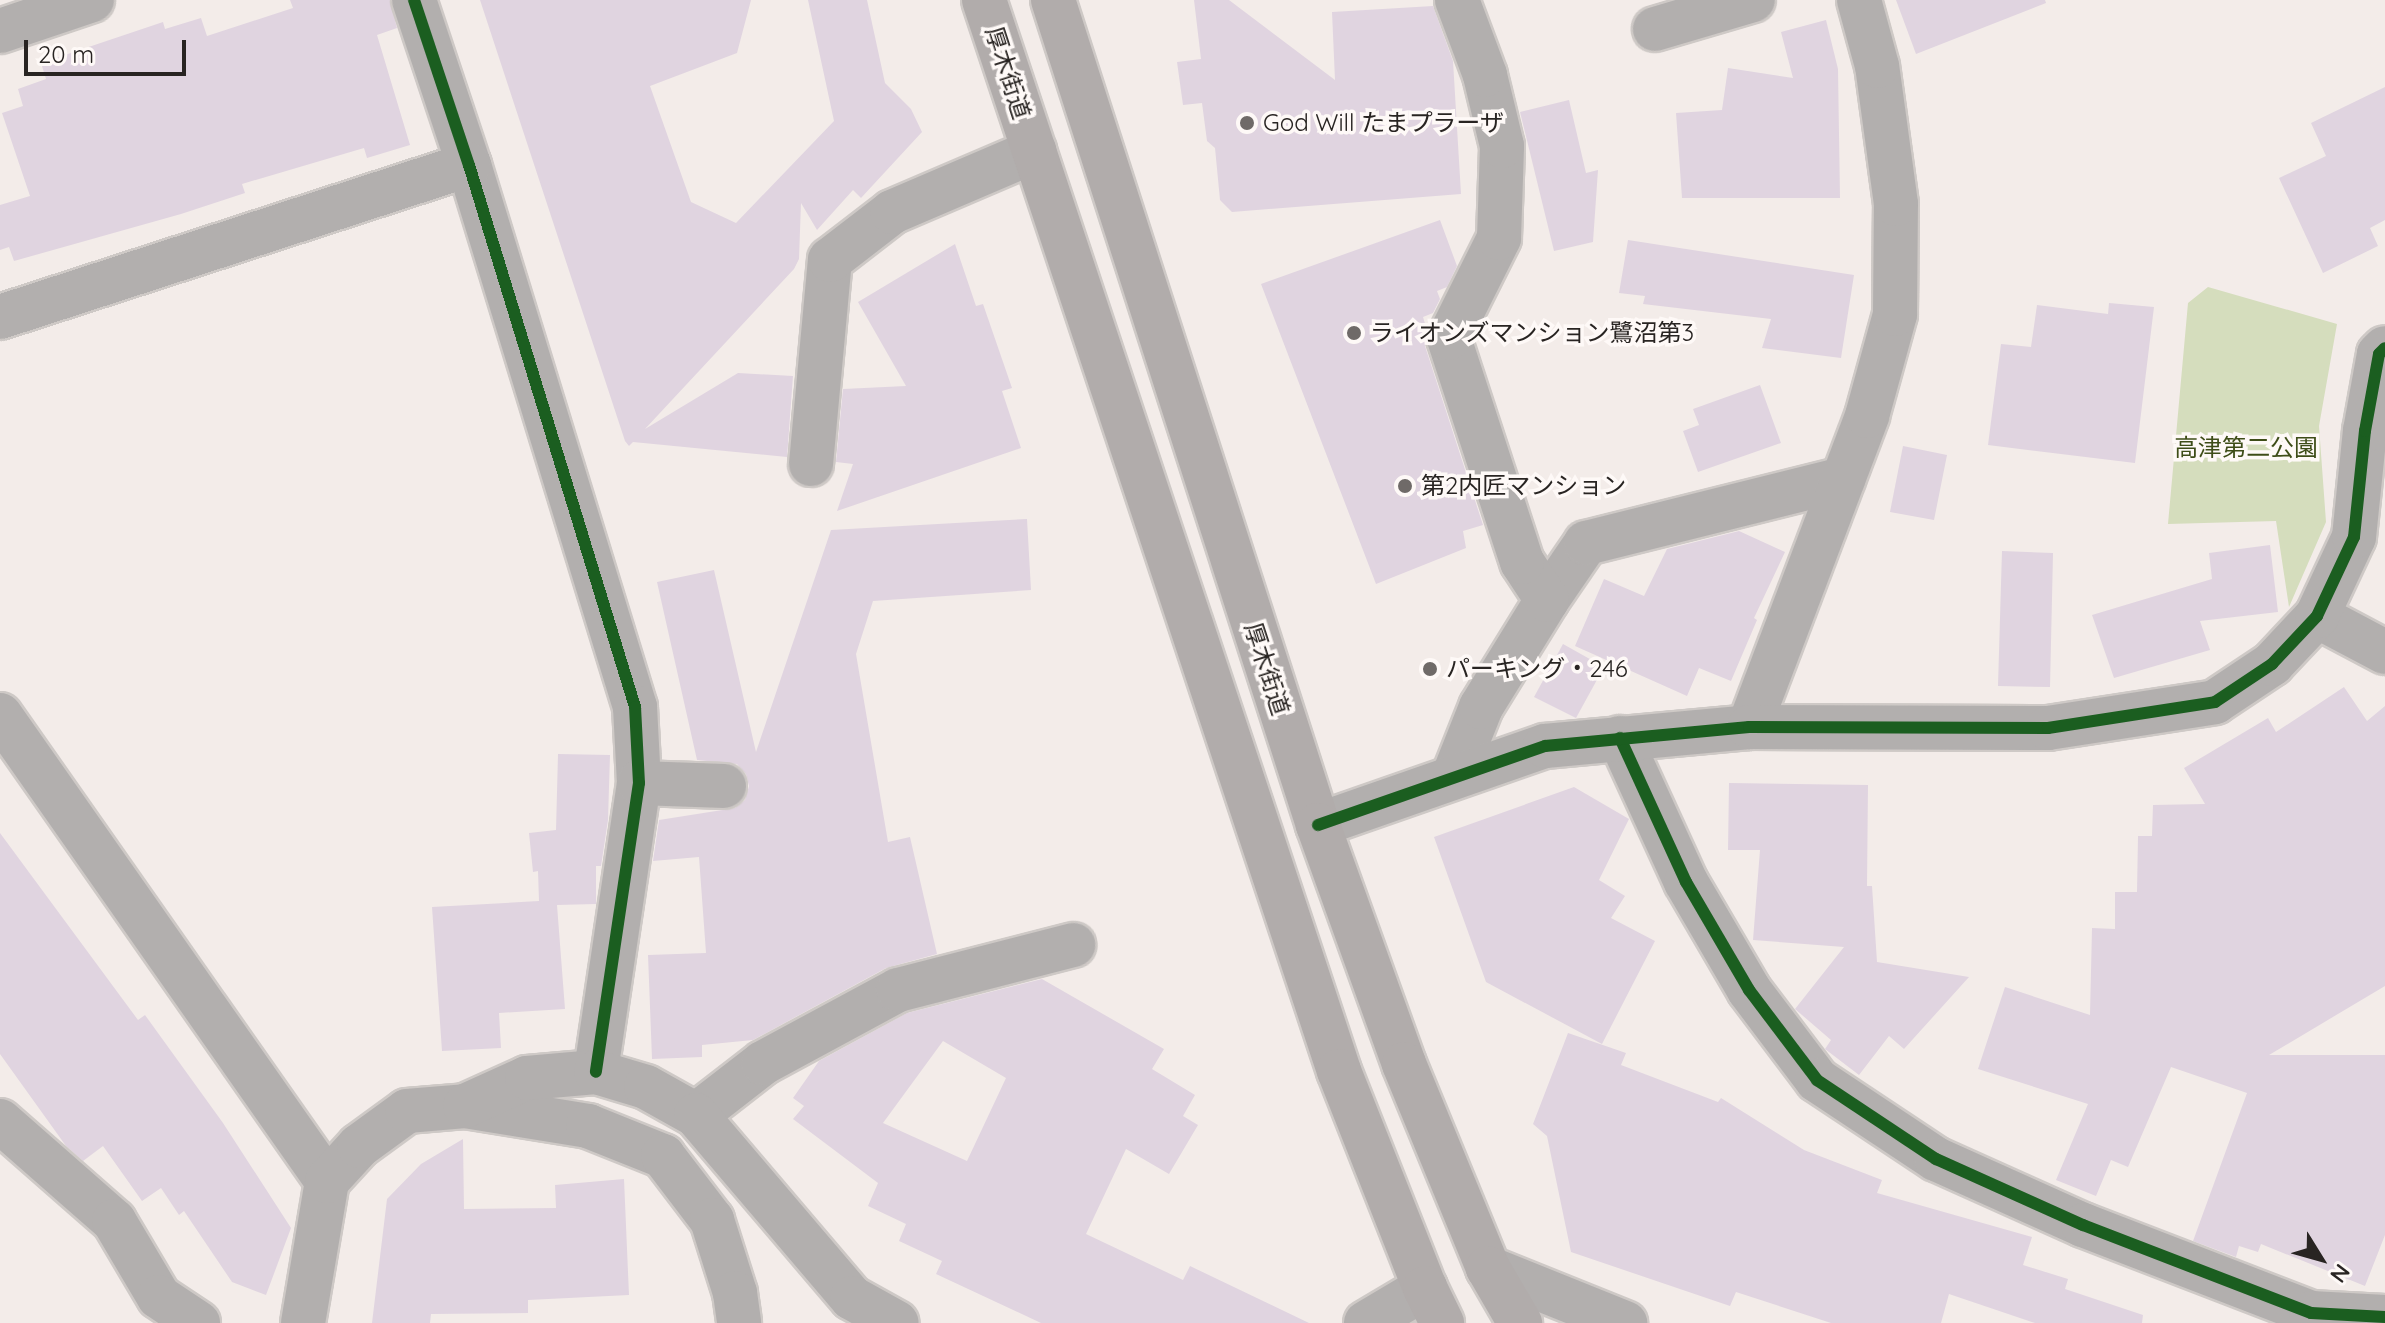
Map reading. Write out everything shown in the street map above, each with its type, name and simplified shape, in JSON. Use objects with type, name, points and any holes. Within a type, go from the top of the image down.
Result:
[{"type":"highway","name":"厚木街道","points":[[984,0],[1339,1071],[1434,1306]]},
{"type":"highway","name":"厚木街道","points":[[1053,0],[1318,825],[1392,1034],[1488,1268],[1520,1323]]},
{"type":"street","points":[[414,0],[469,165],[635,707],[639,783],[596,1072]]},
{"type":"street","points":[[1457,0],[1485,75],[1502,146],[1499,238],[1449,338],[1522,562],[1547,600]]},
{"type":"street","points":[[1655,29],[1753,0]]},
{"type":"street","points":[[1749,727],[1867,416],[1895,314],[1896,204],[1877,66],[1859,0]]},
{"type":"street","points":[[0,31],[86,1]]},
{"type":"street","points":[[811,464],[830,260],[892,212],[1034,151]]},
{"type":"street","points":[[0,317],[469,165]]},
{"type":"street","points":[[1318,825],[1454,775],[1545,746],[1749,727],[2048,728],[2215,702],[2272,664],[2317,616],[2354,537],[2365,431],[2379,354],[2385,348]]},
{"type":"street","points":[[1454,775],[1481,707],[1586,543],[1843,479]]},
{"type":"street","points":[[2317,616],[2385,652]]},
{"type":"street","points":[[0,715],[327,1181]]},
{"type":"street","points":[[1620,738],[1686,882],[1749,990],[1817,1080],[1936,1159],[2083,1225],[2311,1313],[2385,1317]]},
{"type":"street","points":[[639,783],[724,786]]},
{"type":"street","points":[[696,1115],[763,1063],[898,990],[1073,945]]},
{"type":"street","points":[[465,1106],[527,1078],[596,1072],[646,1087],[696,1115],[852,1298],[897,1323]]},
{"type":"street","points":[[299,1318],[327,1181],[359,1146],[407,1111],[465,1106],[588,1126],[663,1156],[712,1220],[735,1293],[739,1323]]},
{"type":"street","points":[[0,1121],[114,1221],[159,1297],[198,1323]]},
{"type":"street","points":[[1488,1268],[1625,1323]]},
{"type":"street","points":[[1366,1323],[1434,1306]]},
{"type":"green space","name":"高津第二公園","points":[[2208,287],[2337,324],[2319,426],[2326,522],[2289,607],[2276,521],[2168,524],[2188,303]]},
{"type":"building","points":[[290,0],[390,0],[397,28],[377,35],[410,145],[367,158],[364,148],[242,184],[245,193],[181,214],[14,261],[9,247],[0,250],[0,205],[30,196],[2,113],[23,106],[18,89],[46,79],[41,63],[163,22],[165,29],[201,18],[207,36],[293,8]]},
{"type":"building","points":[[480,0],[751,0],[737,53],[650,86],[691,202],[736,223],[834,121],[808,0],[867,0],[885,83],[911,109],[922,132],[861,198],[853,190],[817,230],[801,203],[799,259],[794,269],[645,429],[738,373],[793,376],[787,457],[633,442],[629,446],[625,441]]},
{"type":"building","points":[[1194,0],[1229,0],[1335,80],[1332,12],[1433,6],[1453,61],[1461,194],[1232,212],[1220,200],[1215,148],[1207,141],[1202,103],[1183,105],[1177,62],[1201,59]]},
{"type":"building","points":[[1896,0],[2045,0],[2046,3],[1916,54]]},
{"type":"building","points":[[1826,20],[1838,69],[1840,198],[1682,198],[1676,113],[1722,110],[1728,68],[1793,78],[1781,32]]},
{"type":"building","points":[[2385,87],[2385,220],[2370,228],[2378,246],[2323,273],[2279,178],[2326,156],[2311,123]]},
{"type":"building","points":[[1569,100],[1586,173],[1598,170],[1593,242],[1554,251],[1520,112]]},
{"type":"building","points":[[1440,220],[1457,266],[1447,287],[1437,291],[1440,299],[1433,313],[1423,317],[1425,346],[1483,525],[1463,531],[1466,548],[1376,584],[1261,284]]},
{"type":"building","points":[[1628,240],[1854,275],[1841,358],[1762,348],[1771,319],[1643,304],[1645,296],[1619,293]]},
{"type":"building","points":[[955,244],[976,306],[983,304],[1012,388],[1002,391],[1021,448],[837,511],[853,464],[836,462],[843,389],[906,386],[858,302]]},
{"type":"building","points":[[2109,303],[2154,307],[2135,463],[1988,445],[2001,344],[2031,347],[2037,305],[2108,314]]},
{"type":"building","points":[[1760,385],[1781,443],[1698,472],[1683,431],[1699,425],[1693,409]]},
{"type":"building","points":[[1903,446],[1947,455],[1934,520],[1890,512]]},
{"type":"building","points":[[1027,519],[1031,590],[873,601],[856,654],[888,842],[910,837],[937,954],[886,968],[753,1040],[702,1045],[702,1057],[652,1059],[648,955],[706,953],[699,857],[653,861],[659,820],[735,808],[745,800],[749,786],[746,774],[737,764],[697,760],[657,582],[714,570],[756,752],[831,530]]},
{"type":"building","points":[[1739,531],[1785,552],[1754,618],[1757,620],[1731,681],[1699,668],[1687,696],[1575,646],[1604,579],[1644,596],[1667,549]]},
{"type":"building","points":[[2270,545],[2278,612],[2200,621],[2210,650],[2114,678],[2092,615],[2212,579],[2209,553]]},
{"type":"building","points":[[2002,551],[2053,553],[2050,687],[1998,686]]},
{"type":"building","points":[[1563,644],[1604,667],[1576,718],[1534,697]]},
{"type":"building","points":[[2344,687],[2367,721],[2385,706],[2385,986],[2269,1055],[2385,1055],[2385,1235],[2365,1286],[2261,1244],[2258,1252],[2239,1246],[2236,1257],[2193,1241],[2247,1093],[2171,1067],[2128,1167],[2111,1160],[2096,1196],[2056,1180],[2088,1104],[1978,1069],[2005,987],[2090,1015],[2092,928],[2115,929],[2115,892],[2137,892],[2138,836],[2152,836],[2153,805],[2205,804],[2184,768],[2268,718],[2276,732]]},
{"type":"building","points":[[558,754],[610,755],[608,820],[601,866],[596,866],[596,904],[557,905],[565,1009],[499,1013],[501,1048],[442,1051],[432,907],[539,901],[538,871],[533,872],[529,833],[556,830]]},
{"type":"building","points":[[1729,783],[1868,785],[1867,886],[1872,886],[1877,962],[1969,977],[1904,1049],[1889,1036],[1859,1075],[1825,1049],[1831,1040],[1795,1009],[1844,947],[1753,940],[1760,850],[1728,850]]},
{"type":"building","points":[[1574,787],[1629,819],[1599,880],[1625,896],[1611,918],[1655,941],[1602,1044],[1486,982],[1434,837]]},
{"type":"building","points":[[0,833],[138,1020],[145,1015],[223,1123],[291,1228],[266,1295],[232,1282],[184,1211],[179,1215],[161,1188],[142,1201],[103,1146],[83,1161],[66,1146],[0,1054]]},
{"type":"building","points":[[1042,979],[1164,1049],[1152,1069],[1195,1095],[1183,1116],[1198,1125],[1169,1174],[1126,1149],[1086,1234],[1183,1280],[1190,1266],[1309,1323],[1041,1323],[936,1274],[942,1261],[899,1241],[906,1224],[868,1206],[878,1183],[793,1119],[804,1106],[793,1098],[819,1061],[907,1013]],"holes":[[[943,1041],[1006,1078],[967,1161],[883,1123]]]},
{"type":"building","points":[[1568,1033],[1626,1053],[1621,1065],[1718,1102],[1721,1098],[1804,1150],[1882,1180],[1877,1193],[2032,1237],[2023,1265],[2068,1279],[2065,1289],[2143,1315],[2142,1323],[2035,1323],[1949,1294],[1941,1323],[1831,1323],[1736,1292],[1730,1306],[1571,1252],[1547,1136],[1533,1124]]},
{"type":"building","points":[[463,1139],[464,1209],[556,1208],[555,1185],[624,1179],[629,1295],[528,1300],[528,1313],[431,1314],[430,1323],[372,1323],[387,1199],[421,1164]]},
{"type":"cycle path","points":[[414,0],[469,165],[635,707],[639,783],[596,1072]]},
{"type":"cycle path","points":[[1318,825],[1545,746],[1749,727],[2048,728],[2215,702],[2272,664],[2317,616],[2354,537],[2365,431],[2379,354],[2385,348]]},
{"type":"cycle path","points":[[1620,738],[1686,882],[1749,990],[1817,1080],[1936,1159],[2083,1225],[2311,1313],[2385,1317]]},
{"type":"place","name":"God Will たまプラーザ","points":[[1247,123]]},
{"type":"place","name":"ライオンズマンション鷺沼第3","points":[[1354,333]]},
{"type":"place","name":"第2内匠マンション","points":[[1405,486]]},
{"type":"place","name":"パーキング・246","points":[[1430,669]]}]
